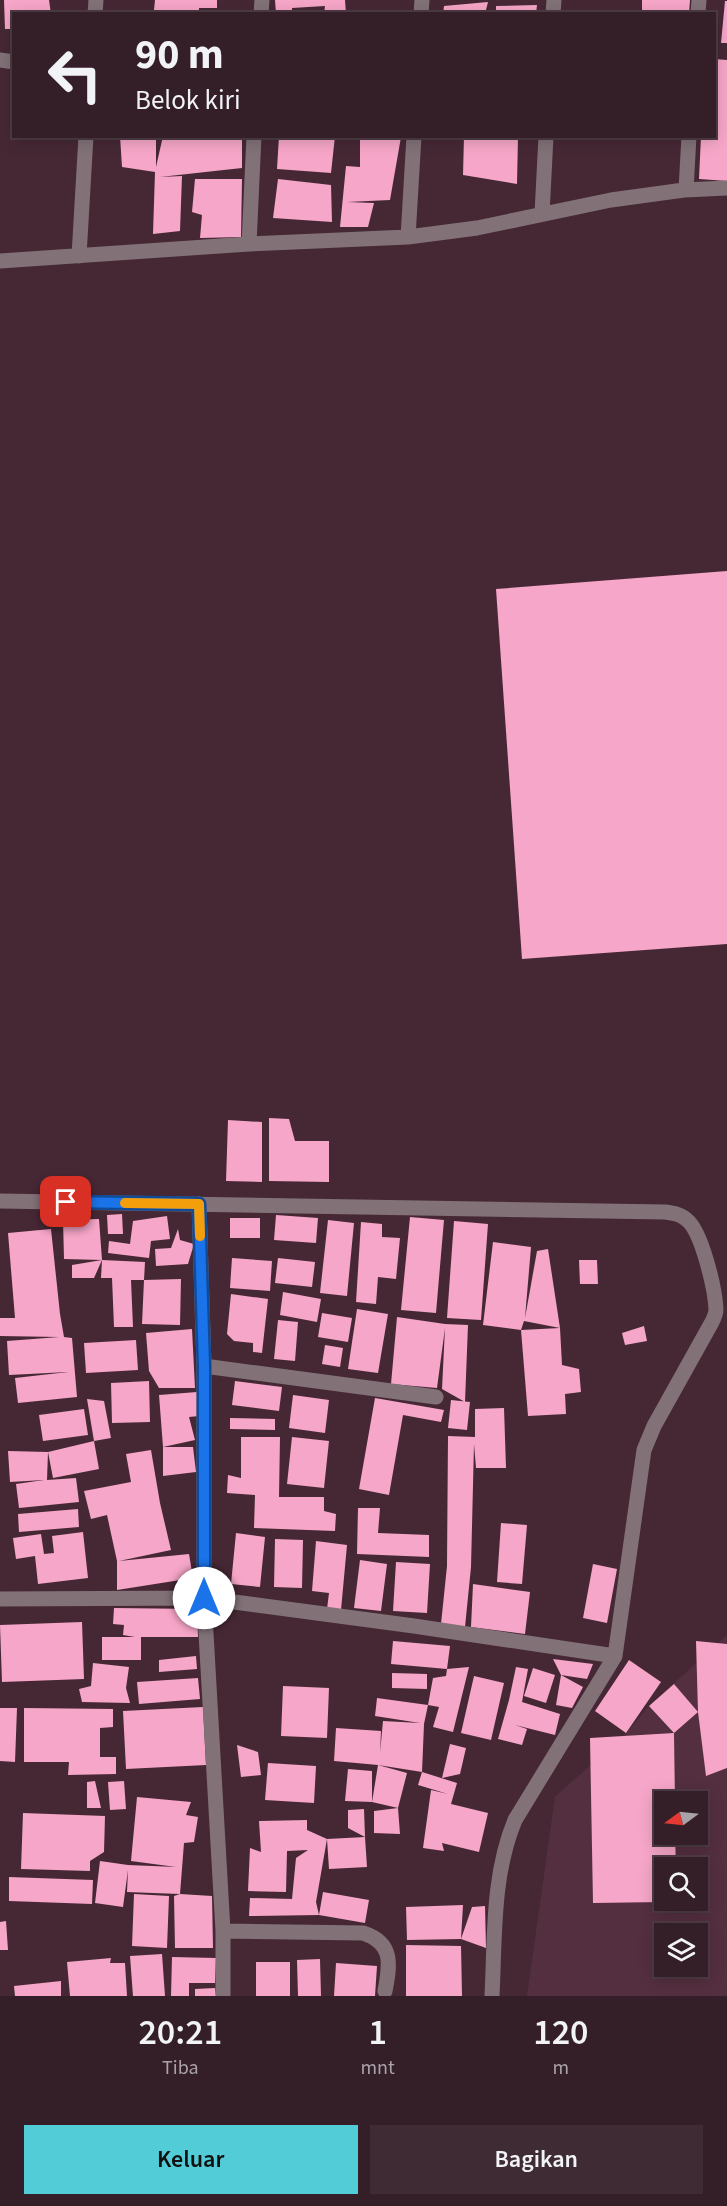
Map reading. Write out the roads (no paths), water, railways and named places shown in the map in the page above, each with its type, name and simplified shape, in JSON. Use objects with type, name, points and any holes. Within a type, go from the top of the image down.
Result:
[{"type":"street","points":[[79,256],[86,138]]},
{"type":"street","points":[[249,244],[255,138]]},
{"type":"street","points":[[408,237],[414,138]]},
{"type":"street","points":[[542,214],[546,138]]},
{"type":"street","points":[[686,190],[689,138]]},
{"type":"street","points":[[0,261],[249,244],[408,237],[477,228],[611,200],[686,190],[727,188]]},
{"type":"street","points":[[0,1201],[665,1212],[679,1214],[692,1225],[712,1284],[716,1311],[654,1426],[644,1450],[615,1656],[515,1820],[508,1838],[499,1874],[492,1996]]},
{"type":"street","points":[[199,1204],[204,1366],[204,1598],[223,1930],[223,1996]]},
{"type":"street","points":[[204,1366],[435,1397]]},
{"type":"street","points":[[0,1599],[204,1598],[615,1656]]},
{"type":"street","points":[[223,1930],[363,1933],[372,1936],[388,1954],[390,1966],[385,1991]]}]
